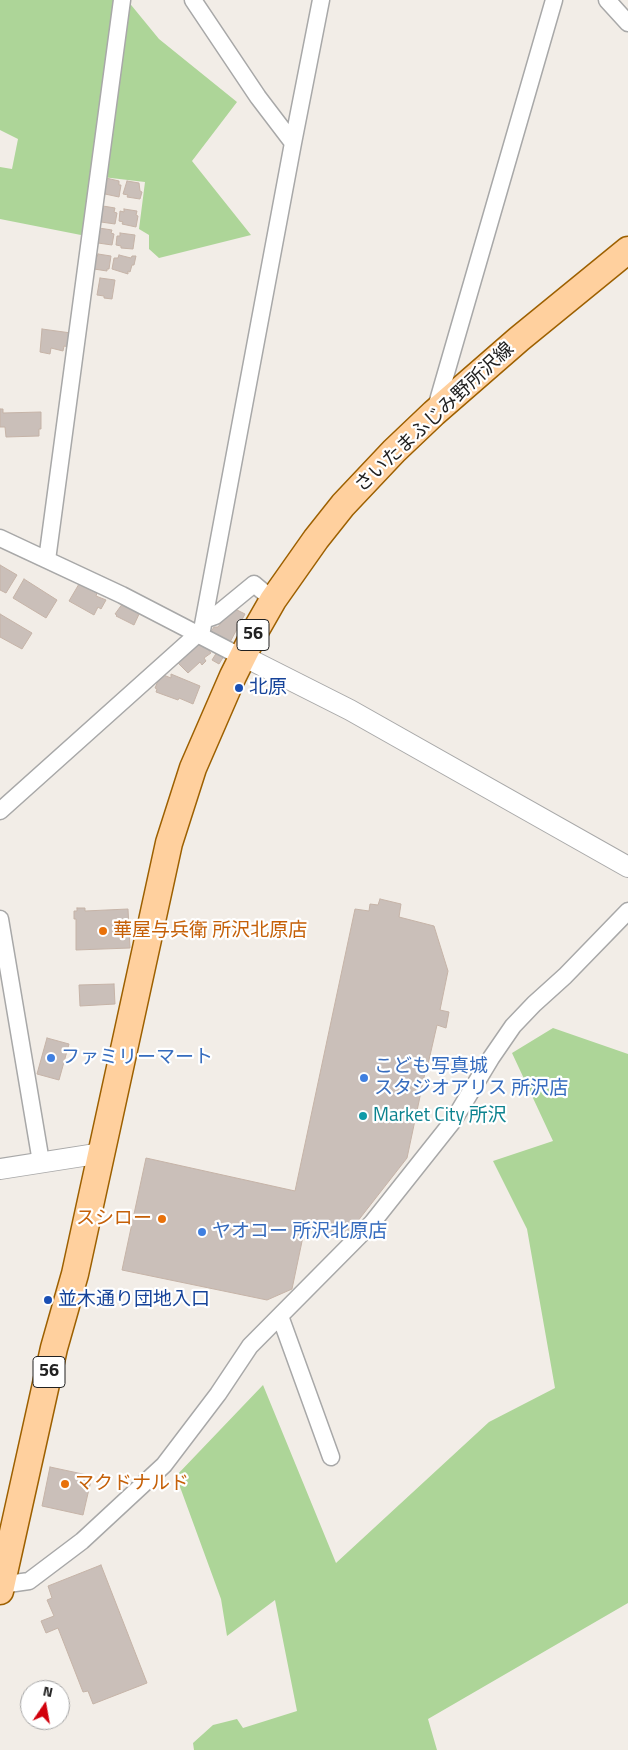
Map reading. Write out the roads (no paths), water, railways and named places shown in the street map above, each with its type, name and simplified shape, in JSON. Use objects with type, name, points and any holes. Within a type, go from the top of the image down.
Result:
[{"type":"main road","name":"さいたまふじみ野所沢線","points":[[1,1588],[52,1358],[102,1153],[169,843],[177,815],[208,731],[243,656],[274,600],[316,539],[343,505],[394,451],[434,413],[519,339],[628,250]]},
{"type":"street","points":[[47,560],[122,0]]},
{"type":"street","points":[[192,0],[258,97],[293,143]]},
{"type":"street","points":[[200,627],[321,0]]},
{"type":"street","points":[[434,413],[554,0]]},
{"type":"street","points":[[606,0],[628,23]]},
{"type":"street","points":[[0,538],[122,595],[200,627],[232,652],[350,710],[628,867]]},
{"type":"street","points":[[0,811],[200,627],[254,584],[274,600]]},
{"type":"street","points":[[1,1588],[29,1581],[82,1540],[164,1466],[218,1394],[250,1346],[350,1248],[372,1223],[453,1120],[513,1026],[578,964],[628,911]]},
{"type":"street","points":[[0,919],[41,1162]]},
{"type":"street","points":[[0,1169],[102,1153]]},
{"type":"street","points":[[280,1316],[331,1457]]},
{"type":"place","name":"北原","points":[[239,688]]},
{"type":"place","name":"華屋与兵衛 所沢北原店","points":[[103,931]]},
{"type":"place","name":"ファミリーマート","points":[[51,1058]]},
{"type":"place","name":"こども写真城 スタジオアリス 所沢店","points":[[364,1078]]},
{"type":"place","name":"Market City 所沢","points":[[363,1116]]},
{"type":"place","name":"スシロー","points":[[162,1219]]},
{"type":"place","name":"ヤオコー 所沢北原店","points":[[202,1232]]},
{"type":"place","name":"並木通り団地入口","points":[[48,1300]]},
{"type":"place","name":"マクドナルド","points":[[65,1484]]}]
